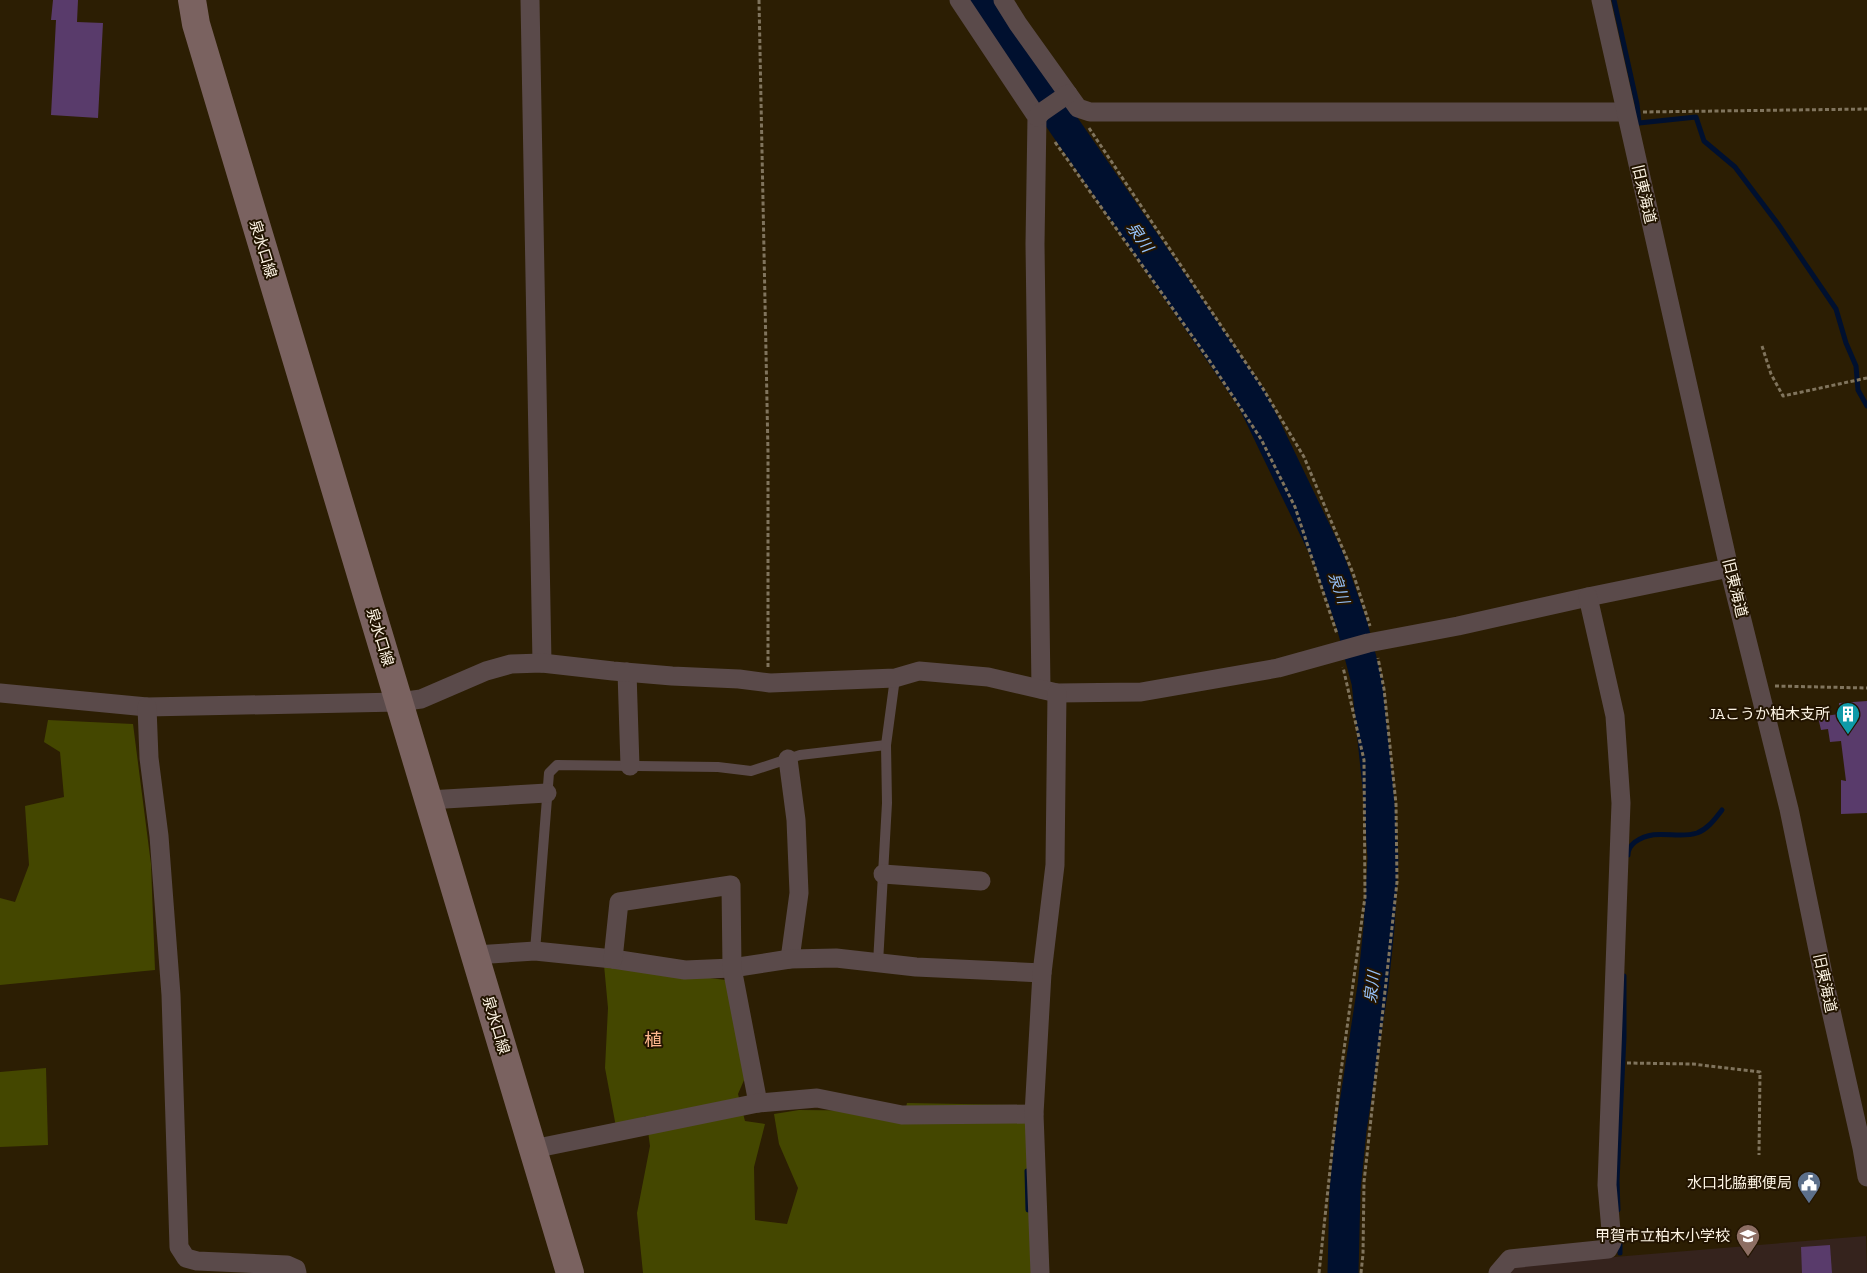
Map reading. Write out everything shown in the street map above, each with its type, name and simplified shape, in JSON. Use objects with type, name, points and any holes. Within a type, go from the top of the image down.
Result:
[{"type":"main road","name":"泉水口線","points":[[192,0],[196,24],[570,1273]]},
{"type":"street","points":[[530,0],[542,663]]},
{"type":"street","points":[[959,0],[1015,86],[1040,115],[1035,244],[1055,865],[1042,973],[1034,1114],[1040,1273]]},
{"type":"street","points":[[1003,0],[1065,96],[1078,108],[1090,112],[1109,114],[1626,112]]},
{"type":"street","name":"旧東海道","points":[[1601,0],[1730,568],[1789,809],[1867,1177]]},
{"type":"street","points":[[1040,115],[1065,96]]},
{"type":"street","points":[[0,693],[147,707],[399,702],[421,699],[486,671],[511,664],[542,663],[627,672],[739,679],[770,683],[895,678],[918,671],[988,676],[1049,691],[1141,692],[1278,668],[1368,643],[1458,626],[1730,568]]},
{"type":"street","points":[[1498,1273],[1510,1259],[1608,1249],[1612,1242],[1607,1185],[1621,802],[1615,716],[1588,597]]},
{"type":"street","points":[[627,672],[630,766]]},
{"type":"street","points":[[147,707],[150,758],[159,836],[170,996],[178,1247],[186,1258],[197,1261],[287,1265],[296,1269],[297,1273]]},
{"type":"street","points":[[788,758],[796,820],[799,893],[790,959]]},
{"type":"street","points":[[428,800],[547,793]]},
{"type":"street","points":[[883,874],[981,881]]},
{"type":"street","points":[[613,958],[619,902],[731,885],[732,968],[758,1103]]},
{"type":"street","points":[[475,955],[535,950],[613,958],[685,970],[732,968],[790,959],[836,958],[916,967],[1042,973]]},
{"type":"street","points":[[533,1148],[758,1103],[817,1098],[902,1115],[1034,1114]]},
{"type":"lane","points":[[878,963],[887,803],[886,745],[895,678]]},
{"type":"lane","points":[[535,950],[549,773],[557,765],[718,766],[751,771],[800,755],[886,745]]},
{"type":"path","points":[[759,0],[768,453],[767,661],[770,683]]},
{"type":"path","points":[[1626,112],[1867,110]]},
{"type":"path","points":[[1040,115],[1207,357],[1261,439],[1295,507],[1343,650],[1364,760],[1365,898],[1339,1086],[1319,1273]]},
{"type":"path","points":[[1762,346],[1772,374],[1783,396],[1867,378]]},
{"type":"path","points":[[1759,686],[1867,688]]},
{"type":"path","points":[[1612,1063],[1693,1064],[1760,1072],[1760,1155]]},
{"type":"shaded area","points":[[48,720],[133,724],[151,864],[155,970],[0,985],[0,898],[15,902],[29,865],[25,806],[64,797],[60,752],[44,742]]},
{"type":"shaded area","points":[[604,965],[742,982],[751,1064],[738,1094],[745,1121],[765,1124],[754,1167],[755,1220],[787,1224],[798,1188],[779,1144],[774,1114],[799,1110],[905,1111],[907,1103],[1025,1105],[1035,1273],[643,1273],[637,1213],[650,1146],[646,1116],[616,1127],[605,1068],[608,1008]]},
{"type":"shaded area","points":[[46,1068],[48,1145],[0,1147],[0,1072]]},
{"type":"shaded area","name":"甲賀市立柏木小学校","points":[[1866,1236],[1867,1273],[1509,1273],[1517,1265]]},
{"type":"building","points":[[53,0],[78,0],[77,22],[103,23],[98,118],[51,115],[56,20],[51,20]]},
{"type":"building","name":"JAこうか柏木支所","points":[[1867,701],[1867,813],[1841,814],[1841,780],[1846,781],[1841,741],[1830,742],[1828,729],[1821,730],[1818,717],[1839,714],[1839,703]]},
{"type":"building","points":[[1830,1245],[1832,1273],[1802,1273],[1801,1247]]},
{"type":"waterway","name":"泉川","points":[[978,0],[1252,399],[1329,559],[1352,625],[1367,682],[1383,858],[1373,986],[1351,1130],[1345,1190],[1343,1273]]},
{"type":"waterway","points":[[1614,0],[1637,104],[1639,123],[1696,117],[1704,141],[1735,167],[1778,224],[1836,309],[1846,343],[1856,366],[1858,390],[1867,406]]},
{"type":"waterway","points":[[1628,855],[1629,849],[1635,842],[1651,835],[1689,835],[1697,833],[1705,829],[1722,810]]},
{"type":"waterway","points":[[1618,1210],[1617,1181],[1624,1037],[1624,976]]},
{"type":"waterway","points":[[1027,1171],[1028,1210]]},
{"type":"waterway","points":[[1620,1241],[1620,1253]]},
{"type":"place","name":"JAこうか柏木支所","points":[[1848,735]]},
{"type":"place","name":"水口北脇郵便局","points":[[1809,1204]]},
{"type":"place","name":"甲賀市立柏木小学校","points":[[1748,1257]]},
{"type":"district","name":"植","points":[[653,1040]]}]
